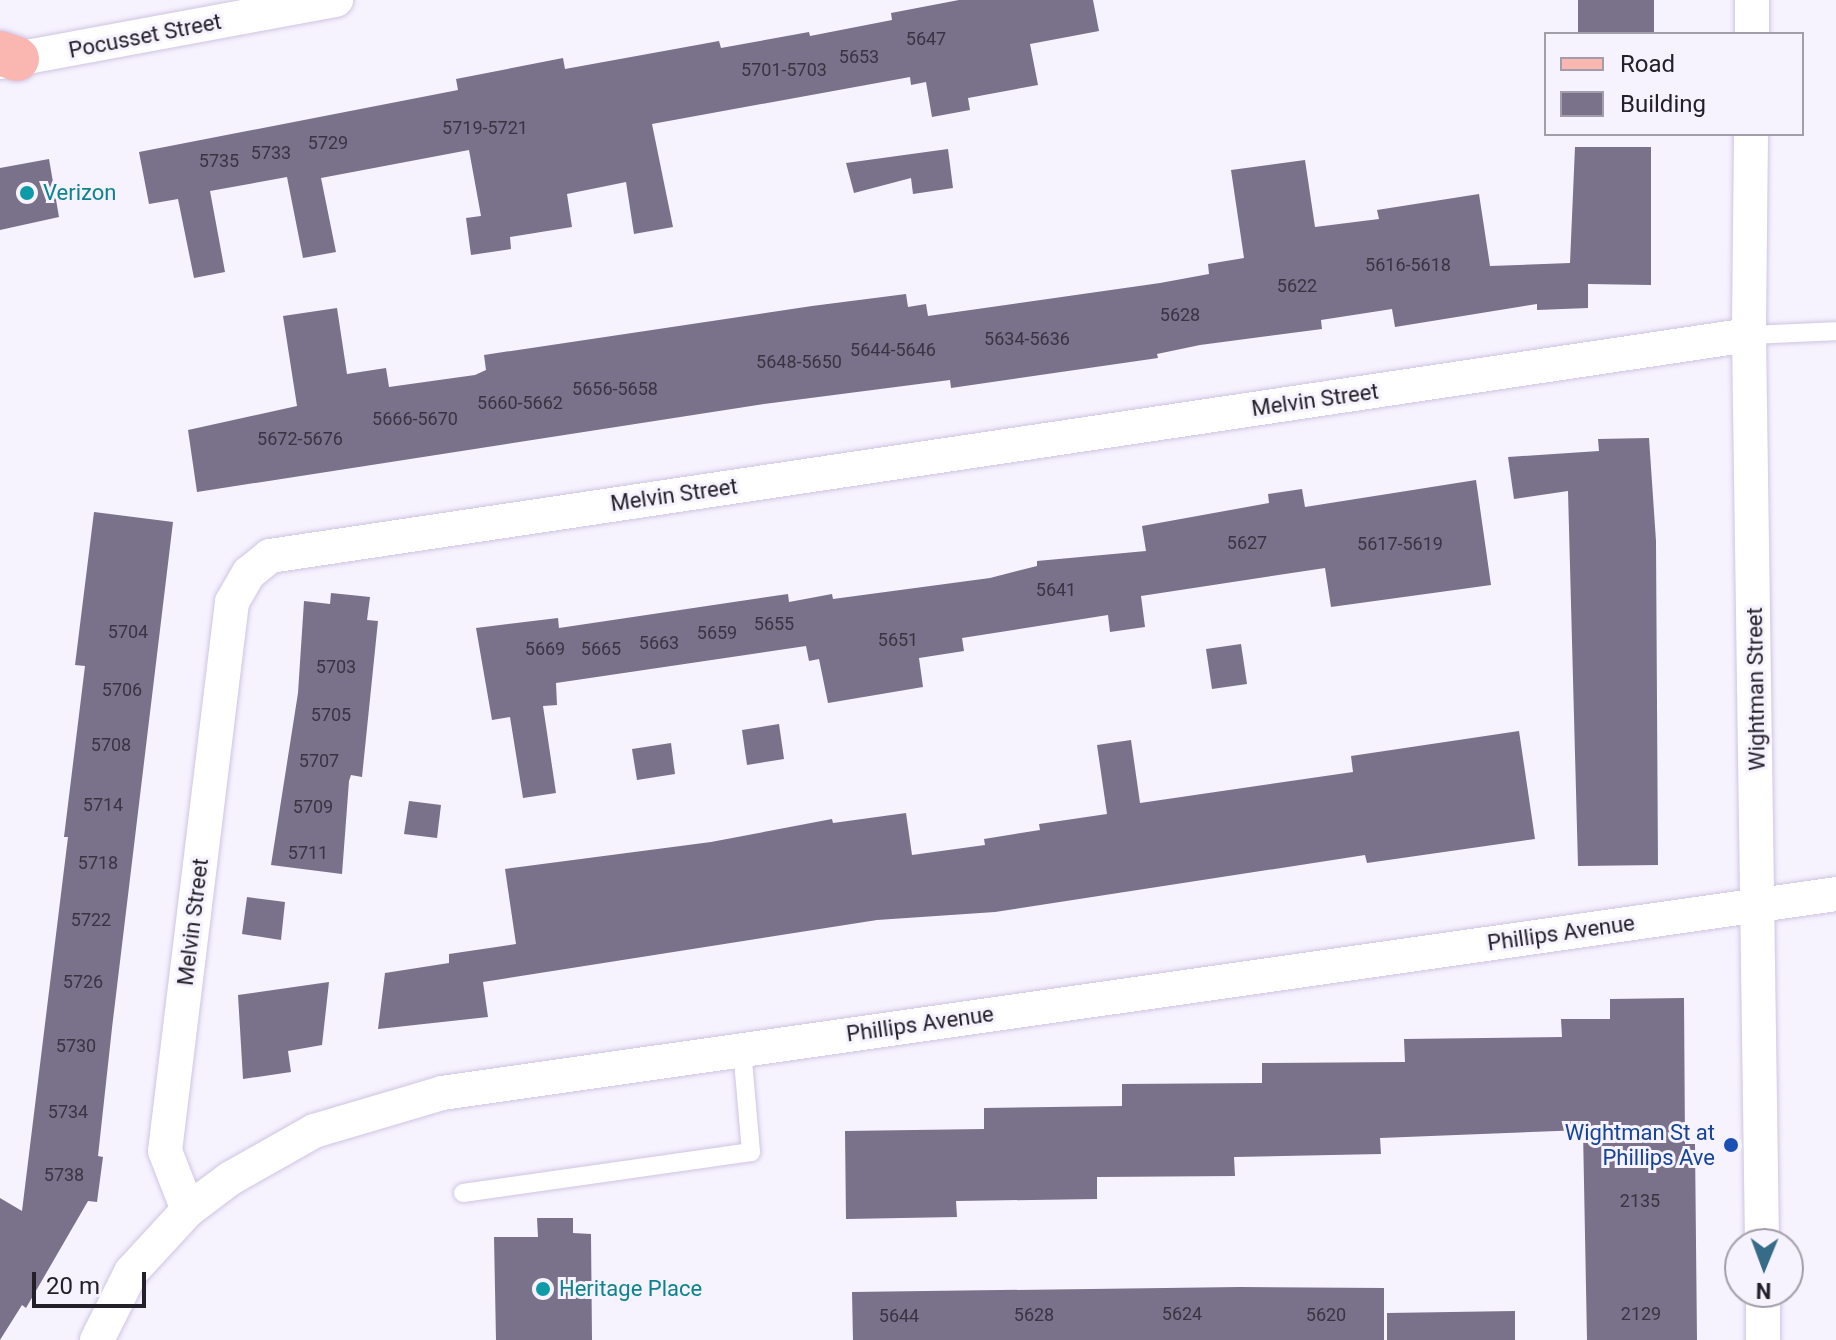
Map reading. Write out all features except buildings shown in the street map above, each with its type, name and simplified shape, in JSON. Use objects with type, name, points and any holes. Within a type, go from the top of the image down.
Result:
[{"type":"street","name":"Pocusset Street","points":[[6,58],[336,0]]},
{"type":"street","points":[[1752,0],[1752,32]]},
{"type":"street","name":"Wightman Street","points":[[1751,136],[1749,335],[1760,905],[1762,1228]]},
{"type":"street","name":"Melvin Street","points":[[188,1210],[165,1151],[232,602],[249,573],[270,556],[1749,335]]},
{"type":"street","name":"Phillips Avenue","points":[[97,1340],[131,1272],[188,1210],[231,1178],[314,1131],[442,1093],[1836,894]]},
{"type":"street","points":[[1763,1308],[1763,1340]]},
{"type":"lane","points":[[1749,335],[1836,331]]},
{"type":"lane","points":[[463,1193],[751,1152],[742,1049]]},
{"type":"place","name":"Verizon","points":[[27,193]]},
{"type":"place","name":"Wightman St at Phillips Ave","points":[[1731,1145]]},
{"type":"place","name":"Heritage Place","points":[[543,1289]]}]
